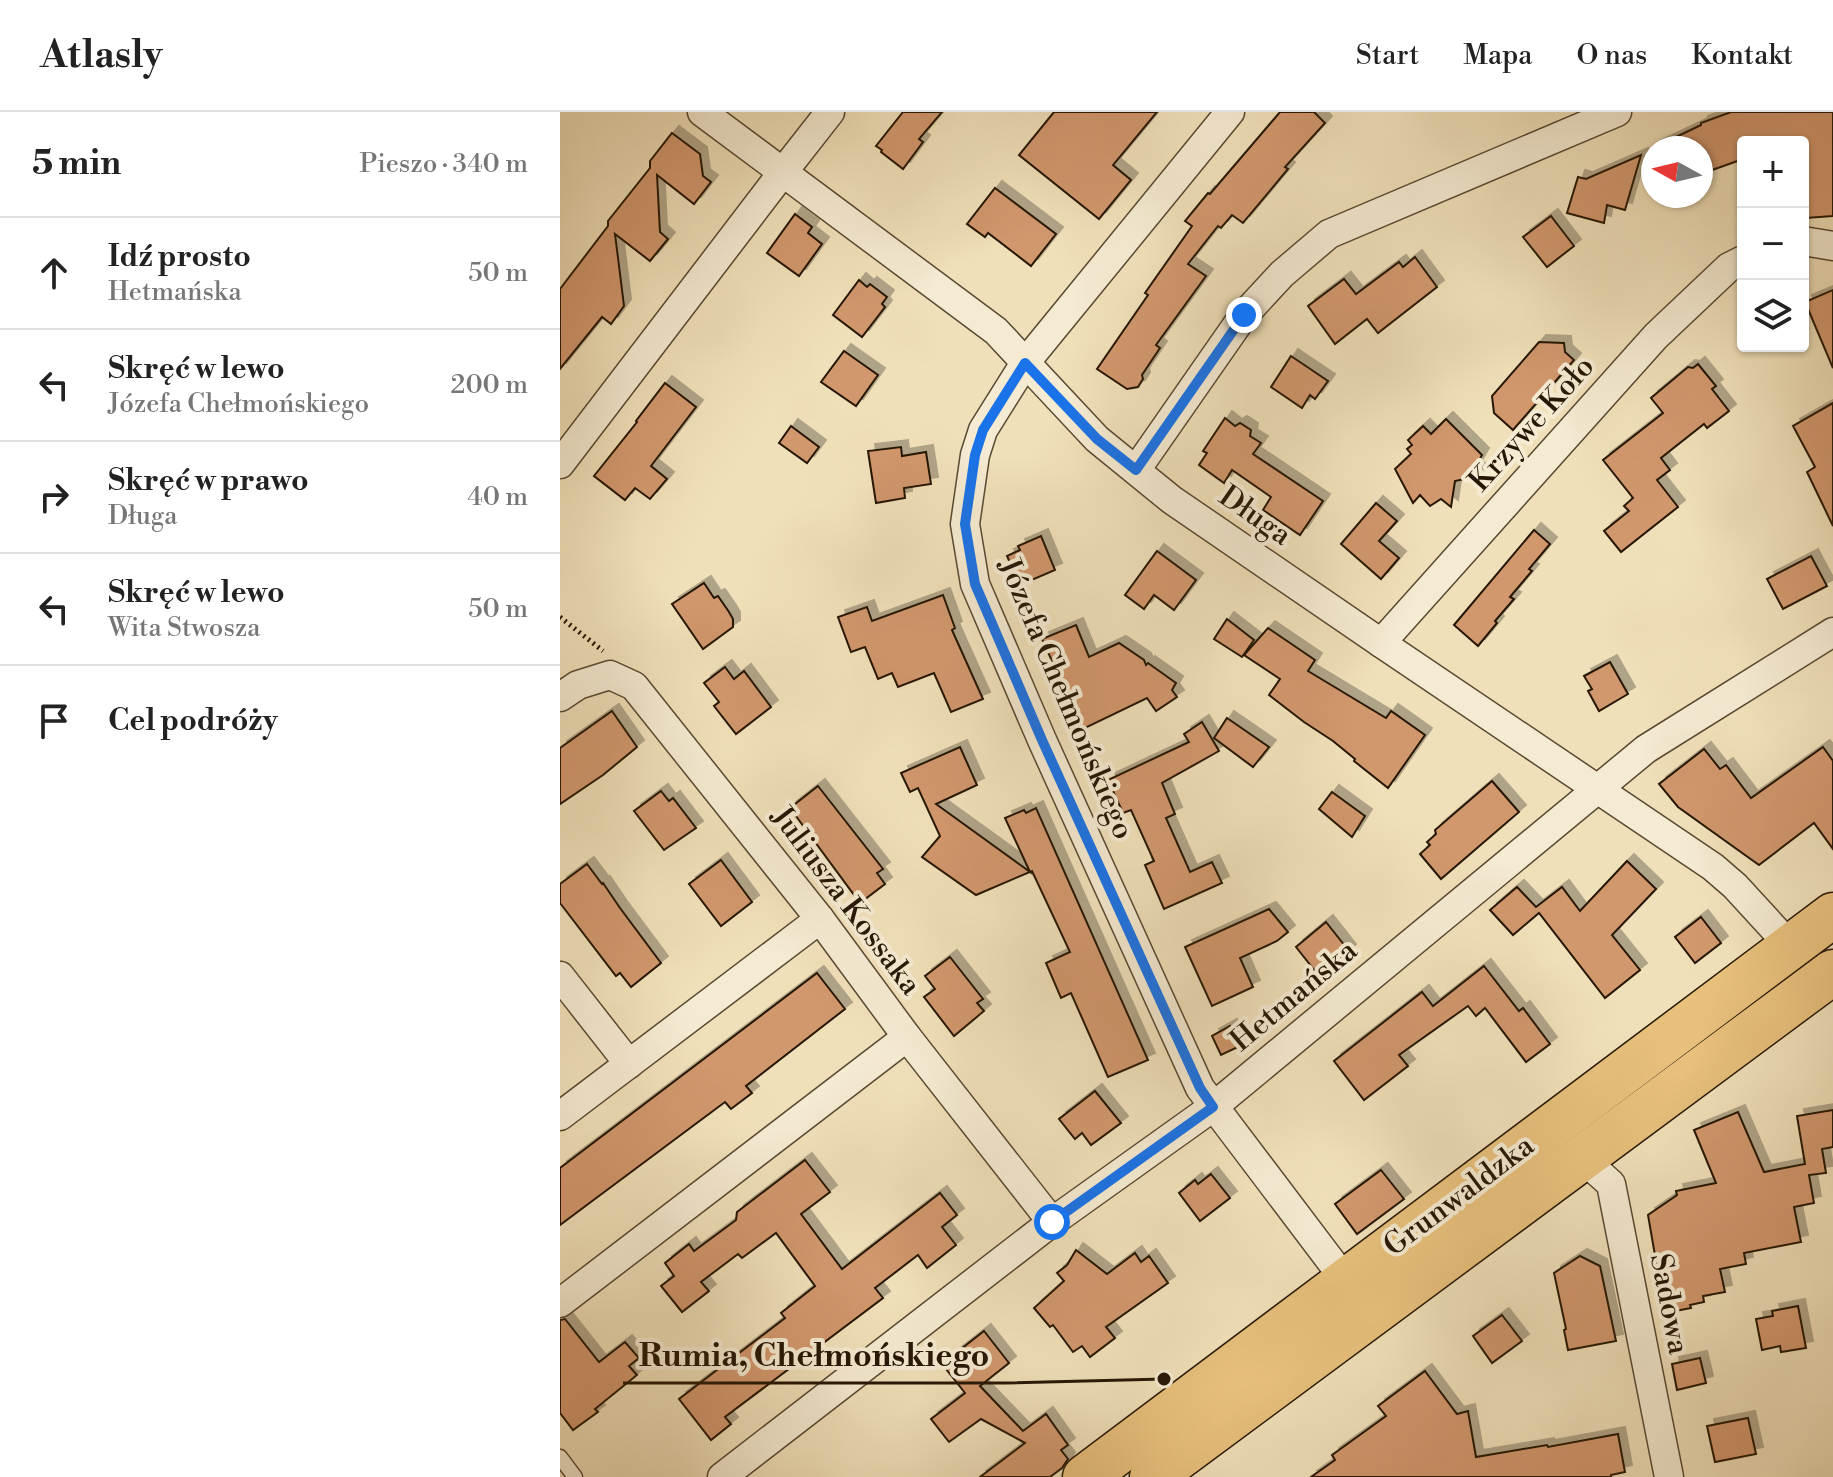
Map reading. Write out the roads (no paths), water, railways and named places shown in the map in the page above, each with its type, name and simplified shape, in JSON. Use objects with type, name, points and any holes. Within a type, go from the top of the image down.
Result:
[{"type":"main road","name":"Grunwaldzka","points":[[1085,1477],[1833,915]]},
{"type":"main road","name":"Grunwaldzka","points":[[1152,1477],[1581,1157],[1832,975]]},
{"type":"street","name":"Długa","points":[[702,112],[996,331],[1097,439],[1172,500],[1713,867],[1735,886],[1791,947]]},
{"type":"street","points":[[560,464],[830,112]]},
{"type":"street","name":"Józefa Chełmońskiego","points":[[1230,112],[1025,363],[983,430],[975,455],[965,524],[975,584],[1048,755],[1200,1088],[1346,1281]]},
{"type":"street","points":[[1136,470],[1244,315],[1282,274],[1329,234],[1617,112]]},
{"type":"street","points":[[1809,242],[1833,246]]},
{"type":"street","name":"Krzywe Koło","points":[[1381,643],[1656,336],[1737,263]]},
{"type":"street","points":[[1596,789],[1646,749],[1833,632]]},
{"type":"street","name":"Juliusza Kossaka","points":[[560,697],[578,685],[610,675],[634,686],[820,919],[907,1037],[1052,1222]]},
{"type":"street","name":"Hetmańska","points":[[722,1477],[1052,1222],[1213,1107],[1596,789]]},
{"type":"street","points":[[560,1116],[820,919]]},
{"type":"street","points":[[560,976],[629,1064]]},
{"type":"street","points":[[560,1303],[907,1037]]},
{"type":"street","name":"Sadowa","points":[[1581,1157],[1611,1184],[1669,1477]]},
{"type":"lane","points":[[560,1457],[575,1477]]},
{"type":"place","name":"Rumia, Chełmońskiego","points":[[1164,1379]]}]
